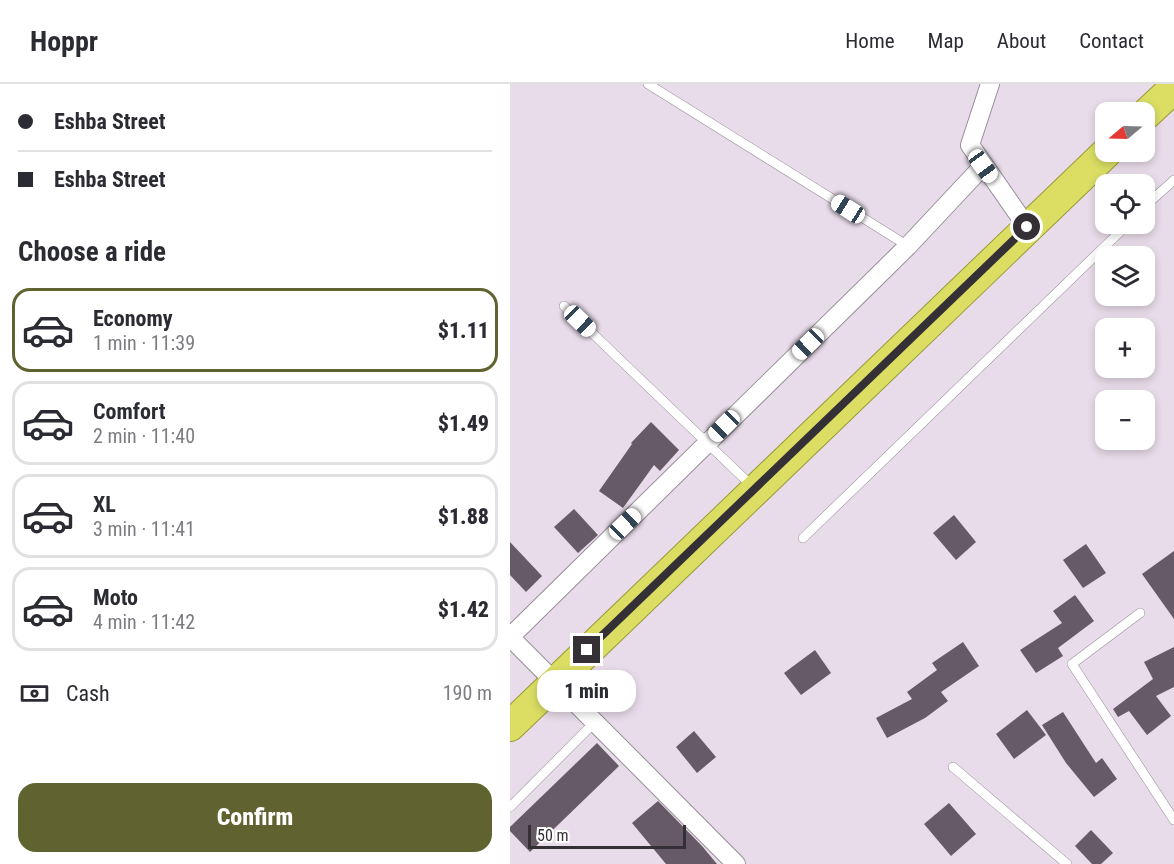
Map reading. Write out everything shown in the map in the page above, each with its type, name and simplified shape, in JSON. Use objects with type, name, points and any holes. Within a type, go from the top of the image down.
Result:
[{"type":"highway","points":[[1155,106],[1174,88]]},
{"type":"highway","points":[[511,723],[1096,162]]},
{"type":"street","points":[[990,84],[970,145],[1027,227]]},
{"type":"street","points":[[736,864],[510,637],[908,246],[983,166]]},
{"type":"lane","points":[[648,84],[908,246]]},
{"type":"lane","points":[[1155,197],[1174,180]]},
{"type":"lane","points":[[803,538],[1118,234]]},
{"type":"lane","points":[[564,306],[755,489]]},
{"type":"lane","points":[[1140,613],[1072,664],[1174,820]]},
{"type":"lane","points":[[510,807],[594,723]]},
{"type":"lane","points":[[953,767],[1067,864]]},
{"type":"building","points":[[651,422],[679,450],[660,471],[654,465],[623,508],[599,491],[631,443]]},
{"type":"building","points":[[574,509],[598,535],[578,553],[554,527]]},
{"type":"building","points":[[954,515],[976,542],[956,560],[933,533]]},
{"type":"building","points":[[510,542],[542,576],[526,592],[510,575]]},
{"type":"building","points":[[1086,544],[1106,573],[1083,588],[1063,560]]},
{"type":"building","points":[[1174,551],[1174,619],[1142,574]]},
{"type":"building","points":[[1075,595],[1094,621],[1058,648],[1063,656],[1036,673],[1020,650],[1062,623],[1053,611]]},
{"type":"building","points":[[963,642],[979,666],[941,692],[948,701],[925,718],[887,738],[876,718],[912,699],[907,692],[937,670],[932,663]]},
{"type":"building","points":[[1174,647],[1174,687],[1156,696],[1171,716],[1147,735],[1129,711],[1118,717],[1113,709],[1153,679],[1144,662]]},
{"type":"building","points":[[815,650],[831,673],[801,695],[784,673]]},
{"type":"building","points":[[1027,710],[1046,735],[1014,759],[996,734]]},
{"type":"building","points":[[1063,712],[1096,763],[1102,758],[1117,779],[1094,797],[1066,763],[1042,725]]},
{"type":"building","points":[[694,731],[716,757],[697,773],[676,747]]},
{"type":"building","points":[[597,743],[619,766],[530,852],[510,831],[510,827]]},
{"type":"building","points":[[658,801],[717,864],[666,864],[632,823]]},
{"type":"building","points":[[949,803],[976,834],[951,856],[924,824]]},
{"type":"building","points":[[1091,830],[1113,853],[1101,864],[1092,864],[1075,846]]},
{"type":"route","points":[[587,650],[1027,227]]}]
